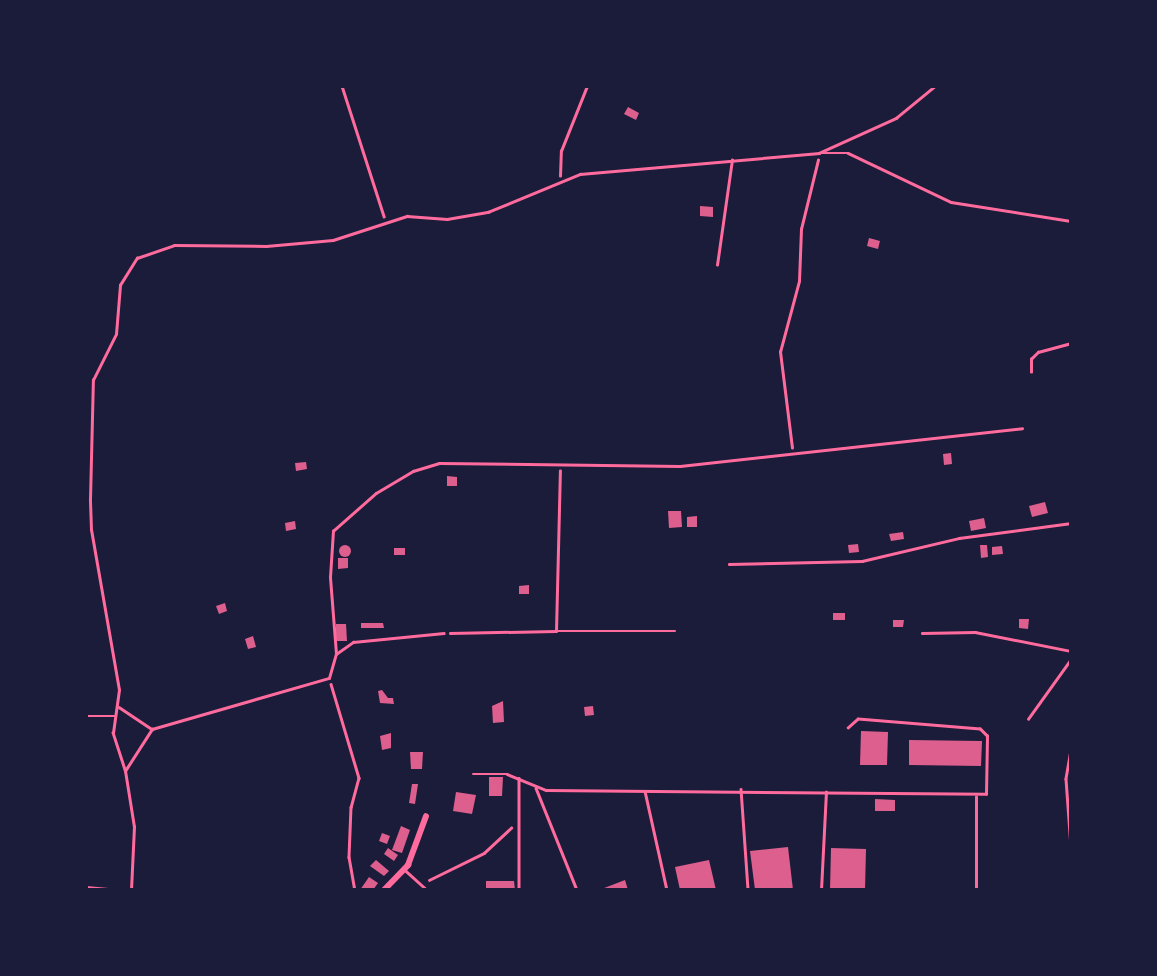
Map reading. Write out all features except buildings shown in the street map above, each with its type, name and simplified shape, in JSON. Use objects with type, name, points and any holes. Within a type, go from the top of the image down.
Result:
[{"type":"street","points":[[384,890],[404,869],[426,816]]},
{"type":"lane","points":[[818,153],[896,118],[935,86]]},
{"type":"lane","points":[[131,890],[134,827],[125,771],[113,733],[119,707],[90,530],[90,499],[93,380],[116,334],[120,285],[137,258],[174,244],[266,247],[319,241],[407,216],[447,219],[488,212],[580,174],[818,153],[848,153],[951,202],[1071,221]]},
{"type":"lane","points":[[717,265],[732,160]]},
{"type":"lane","points":[[125,771],[152,729],[330,678],[336,654],[330,577],[333,531],[339,522],[385,488],[439,463],[680,466],[792,451],[1022,428]]},
{"type":"lane","points":[[729,564],[862,561],[959,538],[1071,523]]},
{"type":"lane","points":[[922,634],[975,632],[1071,652]]},
{"type":"lane","points":[[336,654],[362,640],[444,633]]},
{"type":"lane","points":[[1028,719],[1071,659]]},
{"type":"lane","points":[[119,707],[152,729]]},
{"type":"lane","points":[[86,716],[115,716]]},
{"type":"lane","points":[[473,774],[519,778],[536,788],[645,791],[741,789],[976,797],[986,794],[989,762],[987,736],[980,729],[858,719],[848,728]]},
{"type":"lane","points":[[1071,750],[1066,779],[1071,847]]},
{"type":"lane","points":[[519,778],[519,890]]},
{"type":"lane","points":[[1066,779],[1071,779]]},
{"type":"lane","points":[[536,788],[577,890]]},
{"type":"lane","points":[[741,789],[748,890]]},
{"type":"lane","points":[[645,791],[667,890]]},
{"type":"lane","points":[[821,890],[826,792]]},
{"type":"lane","points":[[976,797],[976,890]]},
{"type":"lane","points":[[404,869],[427,890]]},
{"type":"lane","points":[[86,887],[119,890]]},
{"type":"path","points":[[342,86],[386,223]]},
{"type":"path","points":[[559,183],[561,151],[587,86]]},
{"type":"path","points":[[792,451],[780,352],[799,281],[801,229],[818,153]]},
{"type":"path","points":[[1031,372],[1031,359],[1038,352],[1071,342]]},
{"type":"path","points":[[556,631],[560,463]]},
{"type":"path","points":[[444,633],[675,631]]},
{"type":"path","points":[[330,678],[359,778],[351,807],[349,857],[355,890]]},
{"type":"path","points":[[419,883],[484,853],[519,819]]}]
